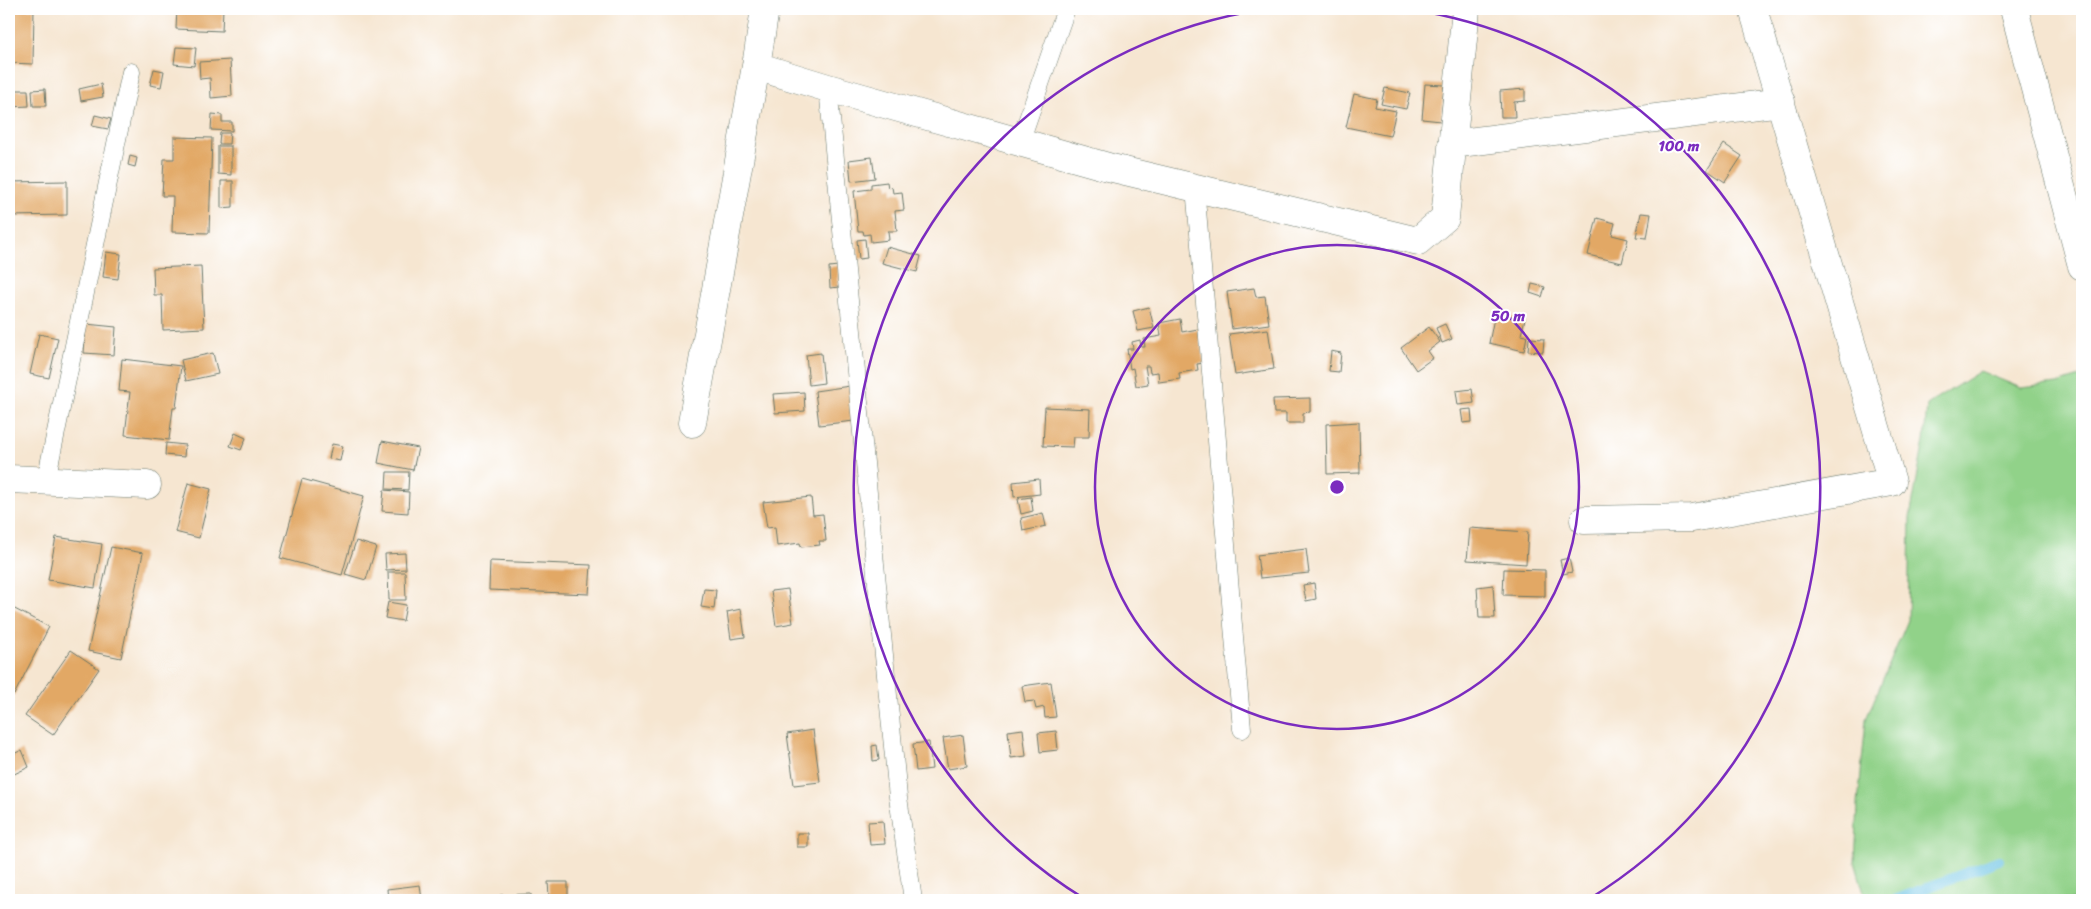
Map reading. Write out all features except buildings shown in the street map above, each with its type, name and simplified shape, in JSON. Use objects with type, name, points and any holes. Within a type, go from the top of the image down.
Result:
[{"type":"street","points":[[692,423],[765,9]]},
{"type":"street","points":[[756,66],[1108,167],[1418,241],[1445,218],[1466,9]]},
{"type":"street","points":[[1584,520],[1692,518],[1892,482],[1753,9]]},
{"type":"street","points":[[2014,9],[2082,266]]},
{"type":"street","points":[[1452,144],[1781,102]]},
{"type":"street","points":[[9,479],[147,485]]},
{"type":"lane","points":[[1020,142],[1066,9]]},
{"type":"lane","points":[[46,480],[131,72]]},
{"type":"lane","points":[[828,88],[898,797],[913,900]]},
{"type":"lane","points":[[1195,188],[1242,729]]},
{"type":"green space","points":[[1980,371],[2021,388],[2057,384],[2080,377],[2082,382],[2082,900],[1866,900],[1855,862],[1866,719],[1908,620],[1910,517],[1924,441],[1927,405]]},
{"type":"waterway","points":[[1895,900],[1999,860]]}]
